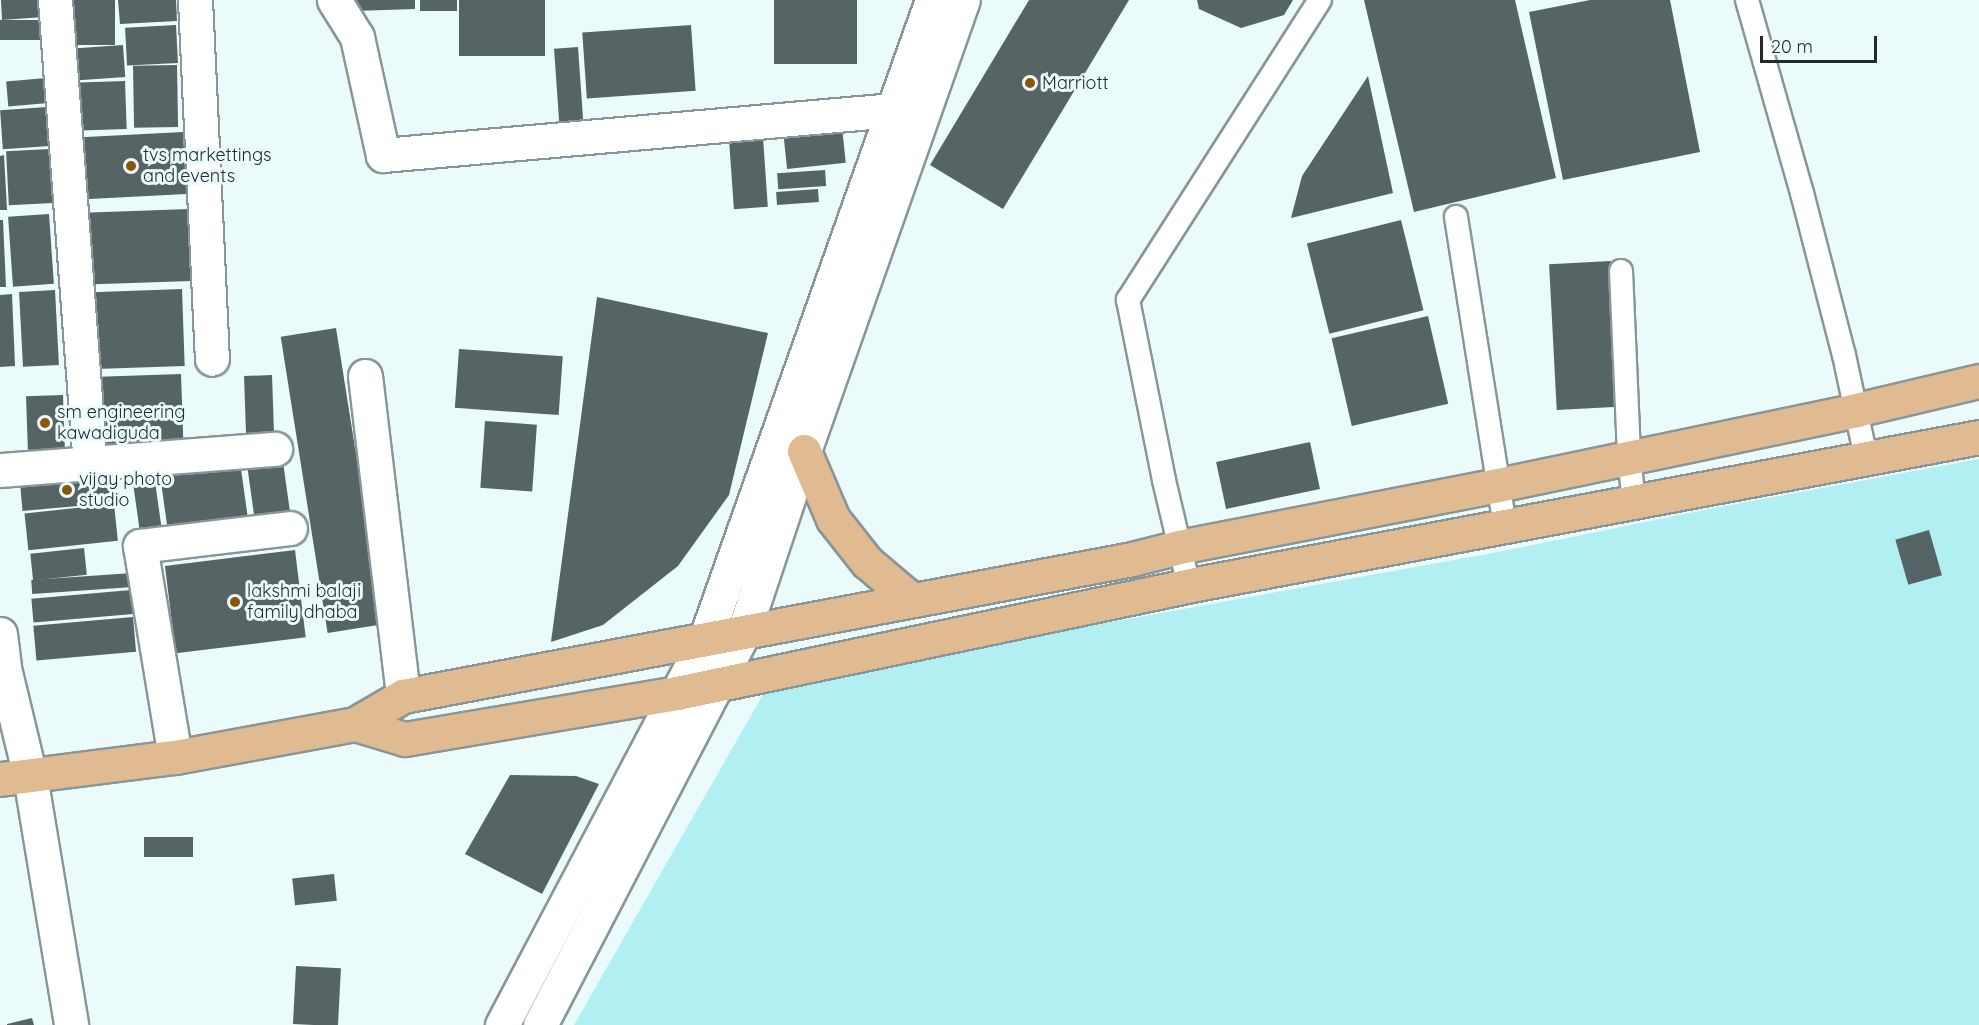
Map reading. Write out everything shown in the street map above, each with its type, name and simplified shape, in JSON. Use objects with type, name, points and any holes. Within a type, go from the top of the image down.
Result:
[{"type":"main road","points":[[15,777],[175,757],[356,724],[403,696],[743,634],[1132,559],[1179,547],[1856,410],[1979,381]]},
{"type":"main road","points":[[356,724],[405,739],[677,693],[1189,586],[1979,437]]},
{"type":"main road","points":[[804,451],[833,519],[867,562],[912,600]]},
{"type":"street","points":[[55,0],[90,463]]},
{"type":"street","points":[[195,0],[212,359]]},
{"type":"street","points":[[334,0],[357,37],[383,155],[893,110]]},
{"type":"street","points":[[502,1025],[705,640],[932,0]]},
{"type":"street","points":[[540,1025],[743,634],[804,451],[963,0]]},
{"type":"street","points":[[365,376],[403,696]]},
{"type":"street","points":[[0,470],[275,449]]},
{"type":"street","points":[[175,757],[140,546],[290,528]]},
{"type":"street","points":[[0,634],[15,777],[71,1025]]},
{"type":"lane","points":[[1189,586],[1128,300],[1320,0]]},
{"type":"lane","points":[[1747,0],[1802,193],[1866,458]]},
{"type":"lane","points":[[1456,217],[1505,526]]},
{"type":"lane","points":[[1621,271],[1629,457],[1634,502]]},
{"type":"shaded area","points":[[1979,459],[1979,1025],[574,1025],[769,684],[1493,553],[1709,509]]},
{"type":"building","points":[[1,0],[44,0],[44,17],[2,20]]},
{"type":"building","points":[[71,0],[115,0],[115,45],[71,45]]},
{"type":"building","points":[[118,0],[176,0],[177,21],[120,24]]},
{"type":"building","points":[[354,0],[415,0],[415,9],[355,11]]},
{"type":"building","points":[[420,0],[457,0],[457,11],[420,11]]},
{"type":"building","points":[[459,0],[545,0],[545,56],[459,56]]},
{"type":"building","points":[[774,0],[857,0],[857,64],[774,64]]},
{"type":"building","name":"Marriott","points":[[1029,0],[1129,0],[1003,209],[930,165]]},
{"type":"building","points":[[1197,0],[1293,0],[1284,15],[1241,28],[1199,9]]},
{"type":"building","points":[[1364,0],[1515,0],[1556,178],[1414,212]]},
{"type":"building","points":[[1590,0],[1670,0],[1700,152],[1563,180],[1529,12]]},
{"type":"building","points":[[0,20],[47,20],[47,40],[0,40]]},
{"type":"building","points":[[176,25],[178,63],[127,66],[125,28]]},
{"type":"building","points":[[691,25],[696,91],[587,98],[582,33]]},
{"type":"building","points":[[123,45],[125,77],[75,80],[73,48]]},
{"type":"building","points":[[578,47],[583,123],[559,124],[554,49]]},
{"type":"building","points":[[177,65],[178,127],[134,128],[133,66]]},
{"type":"building","points":[[1368,76],[1393,193],[1291,218],[1302,176]]},
{"type":"building","points":[[46,78],[48,103],[8,106],[6,81]]},
{"type":"building","points":[[125,81],[127,129],[81,131],[79,83]]},
{"type":"building","points":[[47,107],[50,146],[3,149],[0,110]]},
{"type":"building","points":[[842,127],[846,163],[787,169],[783,133]]},
{"type":"building","name":"tvs markettings and events","points":[[183,132],[186,194],[79,200],[76,138]]},
{"type":"building","points":[[763,138],[768,207],[734,209],[729,140]]},
{"type":"building","points":[[50,149],[53,203],[9,205],[6,151]]},
{"type":"building","points":[[4,155],[7,210],[0,210],[0,156]]},
{"type":"building","points":[[825,170],[826,186],[778,189],[777,173]]},
{"type":"building","points":[[818,189],[819,202],[777,205],[776,192]]},
{"type":"building","points":[[189,209],[192,281],[87,285],[84,213]]},
{"type":"building","points":[[49,214],[54,284],[13,287],[8,217]]},
{"type":"building","points":[[0,220],[3,220],[6,287],[0,287]]},
{"type":"building","points":[[1401,220],[1423,310],[1329,334],[1307,243]]},
{"type":"building","points":[[1611,261],[1619,407],[1557,410],[1549,264]]},
{"type":"building","points":[[182,289],[185,366],[88,369],[85,292]]},
{"type":"building","points":[[55,290],[59,365],[23,367],[19,292]]},
{"type":"building","points":[[12,294],[15,366],[0,367],[0,295]]},
{"type":"building","points":[[597,297],[768,333],[729,495],[678,566],[603,625],[551,642]]},
{"type":"building","points":[[1428,316],[1448,404],[1352,426],[1332,338]]},
{"type":"building","points":[[336,328],[383,624],[328,633],[281,337]]},
{"type":"building","points":[[459,349],[563,356],[559,415],[455,408]]},
{"type":"building","points":[[181,374],[184,450],[95,453],[92,377]]},
{"type":"building","points":[[272,375],[274,433],[246,434],[244,376]]},
{"type":"building","name":"sm engineering kawadiguda","points":[[63,395],[65,449],[28,450],[26,396]]},
{"type":"building","points":[[485,421],[537,425],[532,491],[480,488]]},
{"type":"building","points":[[1310,442],[1320,489],[1226,509],[1216,462]]},
{"type":"building","points":[[239,455],[248,519],[168,531],[159,466]]},
{"type":"building","points":[[282,455],[292,523],[256,528],[246,460]]},
{"type":"building","name":"vijay photo studio","points":[[111,467],[114,503],[22,511],[19,475]]},
{"type":"building","points":[[153,467],[162,533],[141,536],[131,470]]},
{"type":"building","points":[[114,504],[118,541],[28,550],[24,513]]},
{"type":"building","points":[[1929,530],[1942,575],[1908,585],[1895,540]]},
{"type":"building","points":[[84,548],[87,575],[33,580],[30,554]]},
{"type":"building","name":"lakshmi balaji family dhaba","points":[[295,550],[306,637],[176,653],[165,566]]},
{"type":"building","points":[[132,573],[133,587],[32,594],[31,580]]},
{"type":"building","points":[[131,590],[133,614],[33,623],[31,599]]},
{"type":"building","points":[[133,617],[136,652],[36,661],[33,626]]},
{"type":"building","points":[[510,775],[576,776],[599,784],[542,894],[465,854]]},
{"type":"building","points":[[144,837],[193,837],[193,857],[144,857]]},
{"type":"building","points":[[334,874],[337,901],[295,905],[292,878]]},
{"type":"building","points":[[296,966],[341,968],[338,1025],[293,1024]]},
{"type":"building","points":[[32,1018],[34,1025],[7,1025],[7,1024]]},
{"type":"place","name":"Marriott","points":[[1030,83]]},
{"type":"place","name":"tvs markettings and events","points":[[131,166]]},
{"type":"place","name":"sm engineering kawadiguda","points":[[45,423]]},
{"type":"place","name":"vijay photo studio","points":[[67,490]]},
{"type":"place","name":"lakshmi balaji family dhaba","points":[[235,602]]}]
